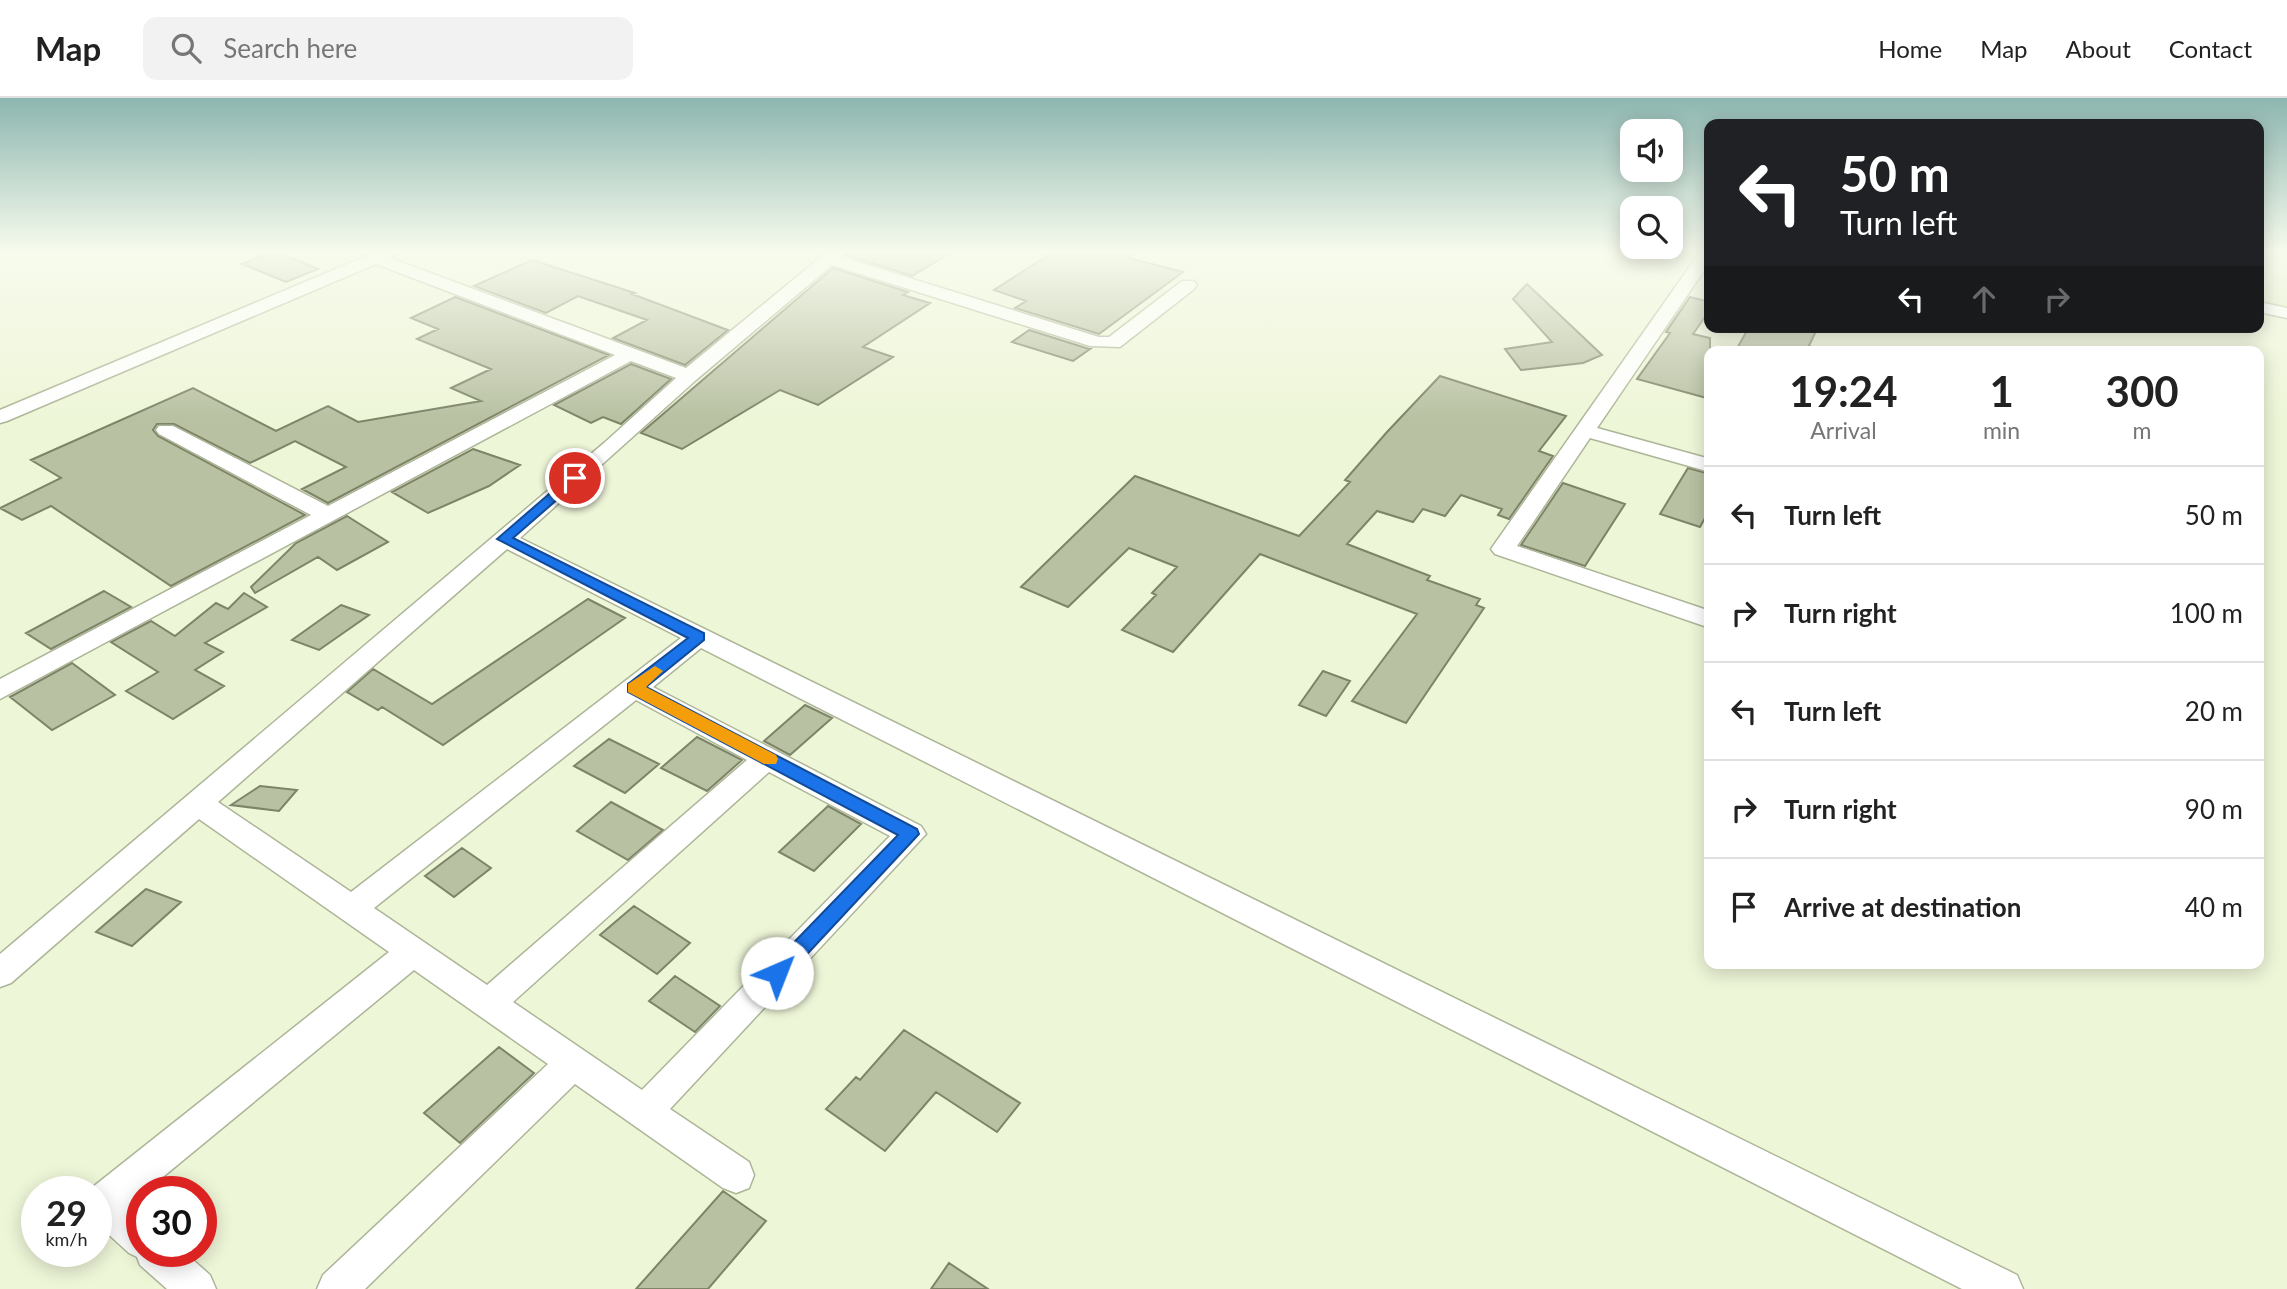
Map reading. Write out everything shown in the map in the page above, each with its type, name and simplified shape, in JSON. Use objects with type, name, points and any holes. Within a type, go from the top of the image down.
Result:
[{"type":"street","points":[[0,417],[259,308]]},
{"type":"street","points":[[514,308],[689,376]]},
{"type":"street","points":[[0,973],[770,308]]},
{"type":"street","points":[[993,308],[1097,342],[1113,343],[1159,308]]},
{"type":"street","points":[[1671,308],[1503,549],[1704,619]]},
{"type":"street","points":[[2264,308],[2287,313]]},
{"type":"street","points":[[0,690],[630,354]]},
{"type":"street","points":[[166,430],[328,515]]},
{"type":"street","points":[[1586,430],[1704,464]]},
{"type":"street","points":[[504,539],[2003,1289]]},
{"type":"street","points":[[351,909],[699,637]]},
{"type":"street","points":[[634,688],[911,834],[644,1112]]},
{"type":"street","points":[[488,1004],[767,758]]},
{"type":"street","points":[[198,803],[736,1175]]},
{"type":"street","points":[[135,1176],[412,952]]},
{"type":"street","points":[[337,1289],[573,1063]]},
{"type":"street","points":[[126,1184],[102,1203],[126,1225]]},
{"type":"street","points":[[172,1267],[196,1289]]},
{"type":"shaded area","points":[[2264,308],[2264,308],[2287,308],[2287,313]]},
{"type":"building","points":[[433,308],[483,308],[609,355],[328,503],[302,489],[346,467],[295,441],[250,463],[174,424],[157,424],[153,430],[158,436],[305,515],[171,586],[51,506],[22,520],[0,508],[61,478],[31,460],[193,388],[276,431],[328,406],[358,422],[481,401],[451,388],[491,369],[417,339],[438,329],[411,318]]},
{"type":"building","points":[[532,308],[556,308],[546,313]]},
{"type":"building","points":[[611,308],[668,308],[728,330],[685,365],[613,338],[647,320]]},
{"type":"building","points":[[787,308],[923,308],[863,347],[893,357],[818,405],[780,390],[682,449],[641,433]]},
{"type":"building","points":[[1016,308],[1135,308],[1099,334]]},
{"type":"building","points":[[1521,308],[1552,308],[1602,355],[1583,363],[1521,370],[1505,349],[1552,342]]},
{"type":"building","points":[[1683,308],[1704,308],[1704,318],[1693,334],[1710,338],[1710,346],[1704,346],[1704,397],[1637,379],[1670,333],[1666,332]]},
{"type":"building","points":[[1029,330],[1090,349],[1073,361],[1012,342]]},
{"type":"building","points":[[1746,333],[1815,333],[1809,346],[1738,346]]},
{"type":"building","points":[[631,364],[671,379],[621,424],[603,417],[591,423],[554,405]]},
{"type":"building","points":[[1440,376],[1566,416],[1539,451],[1553,456],[1509,519],[1498,515],[1502,509],[1461,495],[1445,516],[1423,509],[1413,522],[1377,511],[1347,544],[1430,576],[1427,580],[1480,599],[1476,605],[1484,608],[1406,723],[1352,701],[1417,614],[1260,554],[1173,652],[1122,630],[1156,595],[1152,593],[1177,567],[1129,548],[1068,607],[1021,587],[1135,476],[1299,536],[1350,482],[1345,480],[1387,432]]},
{"type":"building","points":[[473,449],[520,465],[489,486],[428,513],[392,492]]},
{"type":"building","points":[[1688,468],[1704,472],[1704,520],[1700,527],[1660,514]]},
{"type":"building","points":[[1563,483],[1625,504],[1585,566],[1521,545]]},
{"type":"building","points":[[347,516],[388,542],[337,570],[318,557],[255,593],[251,587],[296,543]]},
{"type":"building","points":[[104,591],[131,607],[51,649],[26,633]]},
{"type":"building","points":[[244,593],[267,607],[205,643],[223,652],[195,670],[224,686],[173,719],[126,691],[158,672],[111,642],[151,621],[175,636],[216,603],[228,609]]},
{"type":"building","points":[[588,599],[625,618],[443,745],[382,707],[378,710],[347,692],[373,669],[432,704]]},
{"type":"building","points":[[341,605],[369,615],[319,650],[292,640]]},
{"type":"building","points":[[72,663],[115,695],[52,730],[10,697]]},
{"type":"building","points":[[1323,671],[1350,681],[1326,716],[1299,705]]},
{"type":"building","points":[[805,705],[832,718],[790,755],[764,741]]},
{"type":"building","points":[[697,737],[742,760],[707,791],[661,768]]},
{"type":"building","points":[[609,739],[659,764],[625,793],[574,766]]},
{"type":"building","points":[[260,786],[297,790],[279,811],[231,805]]},
{"type":"building","points":[[611,802],[663,830],[628,860],[577,831]]},
{"type":"building","points":[[828,806],[861,824],[814,871],[779,852]]},
{"type":"building","points":[[462,848],[491,868],[454,897],[425,876]]},
{"type":"building","points":[[146,889],[181,902],[132,946],[96,932]]},
{"type":"building","points":[[634,906],[690,943],[657,974],[600,935]]},
{"type":"building","points":[[675,976],[720,1006],[695,1032],[649,1001]]},
{"type":"building","points":[[904,1030],[1020,1103],[997,1132],[936,1092],[885,1151],[826,1109],[856,1077],[860,1080]]},
{"type":"building","points":[[499,1047],[534,1073],[460,1143],[424,1113]]},
{"type":"building","points":[[723,1191],[766,1221],[708,1289],[636,1289]]},
{"type":"building","points":[[949,1263],[988,1289],[931,1289]]},
{"type":"slow traffic","points":[[655,671],[634,688],[770,759]]},
{"type":"route","points":[[575,478],[504,539],[699,637],[634,688],[911,834],[777,973]]}]
